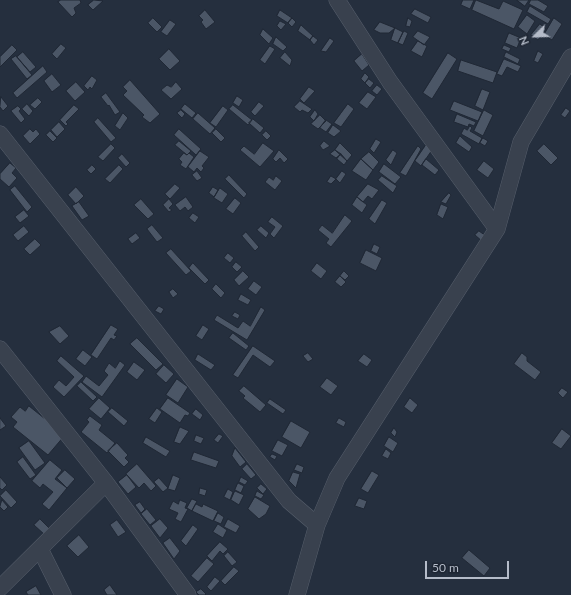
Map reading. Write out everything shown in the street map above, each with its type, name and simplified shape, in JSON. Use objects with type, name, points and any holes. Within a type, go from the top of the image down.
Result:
[{"type":"street","points":[[337,0],[390,82],[497,229]]},
{"type":"street","points":[[297,595],[317,525],[337,478],[497,229],[521,142],[571,57]]},
{"type":"street","points":[[0,134],[289,500],[317,525]]},
{"type":"street","points":[[0,349],[106,483],[188,595]]},
{"type":"street","points":[[0,588],[106,483]]},
{"type":"street","points":[[40,549],[63,595]]},
{"type":"building","points":[[61,0],[80,0],[81,3],[74,8],[76,13],[72,17],[58,2]]},
{"type":"building","points":[[94,0],[103,1],[93,10],[88,5]]},
{"type":"building","points":[[463,0],[474,0],[470,9],[461,5]]},
{"type":"building","points":[[476,0],[499,9],[503,1],[523,10],[514,29],[472,10]]},
{"type":"building","points":[[517,0],[529,0],[525,6]]},
{"type":"building","points":[[531,0],[538,0],[548,6],[544,12],[529,4]]},
{"type":"building","points":[[530,6],[551,19],[548,24],[527,12]]},
{"type":"building","points":[[415,9],[431,17],[428,23],[411,14]]},
{"type":"building","points":[[205,10],[215,22],[206,29],[201,22],[203,20],[199,16]]},
{"type":"building","points":[[280,10],[292,18],[288,23],[277,16]]},
{"type":"building","points":[[527,15],[535,21],[527,34],[518,27]]},
{"type":"building","points":[[153,18],[162,27],[157,32],[148,23]]},
{"type":"building","points":[[292,18],[296,22],[292,27],[288,23]]},
{"type":"building","points":[[408,18],[412,21],[410,27],[406,26]]},
{"type":"building","points":[[554,18],[562,24],[552,40],[544,35]]},
{"type":"building","points":[[170,20],[176,24],[167,36],[161,32]]},
{"type":"building","points":[[280,21],[286,24],[281,30],[277,26]]},
{"type":"building","points":[[380,22],[395,28],[389,33],[380,33],[374,30]]},
{"type":"building","points":[[540,24],[546,29],[538,40],[531,35]]},
{"type":"building","points":[[301,25],[313,36],[310,40],[298,31]]},
{"type":"building","points":[[395,28],[403,32],[398,43],[391,40]]},
{"type":"building","points":[[263,29],[273,38],[269,44],[260,35]]},
{"type":"building","points":[[404,31],[408,33],[403,45],[398,43]]},
{"type":"building","points":[[418,31],[430,37],[424,45],[413,37]]},
{"type":"building","points":[[509,33],[521,38],[517,48],[505,43]]},
{"type":"building","points":[[313,36],[318,40],[314,45],[310,40]]},
{"type":"building","points":[[276,37],[287,47],[283,51],[273,44]]},
{"type":"building","points":[[330,38],[334,41],[326,52],[321,51]]},
{"type":"building","points":[[418,41],[427,46],[422,57],[411,51]]},
{"type":"building","points":[[61,44],[66,48],[57,59],[52,54]]},
{"type":"building","points":[[12,45],[17,50],[0,67],[0,57]]},
{"type":"building","points":[[504,45],[511,48],[509,52],[502,49]]},
{"type":"building","points":[[270,46],[275,49],[265,64],[260,60]]},
{"type":"building","points":[[169,49],[180,61],[170,70],[159,59]]},
{"type":"building","points":[[538,51],[543,54],[538,63],[534,61]]},
{"type":"building","points":[[23,52],[36,67],[30,72],[17,57]]},
{"type":"building","points":[[285,52],[292,60],[290,66],[280,58]]},
{"type":"building","points":[[506,52],[520,59],[518,64],[504,57]]},
{"type":"building","points":[[448,53],[457,59],[432,99],[423,93]]},
{"type":"building","points":[[362,54],[369,65],[362,71],[354,61]]},
{"type":"building","points":[[16,56],[32,75],[27,79],[11,59]]},
{"type":"building","points":[[504,59],[521,66],[518,72],[507,67],[502,76],[497,74]]},
{"type":"building","points":[[461,60],[497,72],[493,83],[458,71]]},
{"type":"building","points":[[43,66],[47,72],[17,98],[13,93]]},
{"type":"building","points":[[365,73],[369,77],[365,83],[361,79]]},
{"type":"building","points":[[52,74],[61,85],[52,92],[44,81]]},
{"type":"building","points":[[92,76],[97,80],[92,89],[90,87],[88,90],[84,86]]},
{"type":"building","points":[[369,79],[374,83],[370,88],[365,83]]},
{"type":"building","points":[[130,80],[160,114],[150,123],[142,117],[144,115],[123,95],[127,91],[123,87]]},
{"type":"building","points":[[76,82],[85,92],[75,101],[66,91]]},
{"type":"building","points":[[176,82],[182,89],[171,99],[161,90],[167,85],[171,87]]},
{"type":"building","points":[[377,85],[382,89],[377,95],[372,91]]},
{"type":"building","points":[[309,87],[315,91],[304,103],[300,99]]},
{"type":"building","points":[[482,89],[490,92],[483,110],[475,106]]},
{"type":"building","points":[[368,92],[376,97],[367,109],[359,103]]},
{"type":"building","points":[[106,93],[120,112],[115,115],[109,105],[108,106],[101,97]]},
{"type":"building","points":[[237,96],[243,100],[239,107],[233,103]]},
{"type":"building","points":[[1,97],[8,106],[3,111],[0,107]]},
{"type":"building","points":[[38,98],[42,102],[35,109],[30,105]]},
{"type":"building","points":[[300,101],[312,109],[308,113],[302,110],[300,112],[294,107]]},
{"type":"building","points":[[454,101],[482,112],[478,121],[450,110]]},
{"type":"building","points":[[259,102],[264,106],[255,116],[251,112]]},
{"type":"building","points":[[27,104],[33,111],[29,116],[22,109]]},
{"type":"building","points":[[185,104],[196,113],[192,118],[181,109]]},
{"type":"building","points":[[348,104],[354,109],[341,127],[334,123]]},
{"type":"building","points":[[74,105],[79,109],[66,122],[68,124],[66,126],[60,120]]},
{"type":"building","points":[[233,105],[252,120],[248,125],[229,109]]},
{"type":"building","points":[[18,106],[21,109],[19,111],[25,119],[21,123],[11,111]]},
{"type":"building","points":[[223,106],[228,110],[216,127],[210,123]]},
{"type":"building","points":[[566,108],[570,111],[565,118],[561,115]]},
{"type":"building","points":[[181,110],[185,114],[182,118],[177,113]]},
{"type":"building","points":[[315,110],[318,114],[314,121],[310,117]]},
{"type":"building","points":[[484,110],[493,115],[483,136],[474,131]]},
{"type":"building","points":[[123,113],[128,118],[120,130],[115,126]]},
{"type":"building","points":[[198,113],[215,128],[210,134],[193,119]]},
{"type":"building","points":[[457,114],[476,122],[474,126],[469,124],[468,127],[454,122]]},
{"type":"building","points":[[320,115],[326,121],[318,129],[311,124]]},
{"type":"building","points":[[98,118],[116,138],[111,142],[94,122]]},
{"type":"building","points":[[253,119],[264,128],[260,133],[249,123]]},
{"type":"building","points":[[326,120],[332,124],[326,132],[320,128]]},
{"type":"building","points":[[59,122],[65,129],[57,137],[51,130]]},
{"type":"building","points":[[333,125],[341,131],[334,137],[328,133]]},
{"type":"building","points":[[470,126],[472,128],[470,131],[482,138],[479,144],[461,134],[464,128],[467,130]]},
{"type":"building","points":[[30,129],[33,132],[36,129],[40,134],[30,144],[23,136]]},
{"type":"building","points":[[179,129],[201,149],[196,155],[174,135]]},
{"type":"building","points":[[216,129],[225,138],[221,142],[212,133]]},
{"type":"building","points":[[50,131],[57,138],[53,142],[46,135]]},
{"type":"building","points":[[266,131],[271,136],[267,140],[262,135]]},
{"type":"building","points":[[460,136],[472,147],[469,152],[456,143]]},
{"type":"building","points":[[483,138],[488,141],[485,146],[480,143]]},
{"type":"building","points":[[376,139],[381,142],[374,153],[370,149]]},
{"type":"building","points":[[179,141],[191,151],[187,155],[175,145]]},
{"type":"building","points":[[324,141],[330,146],[323,150],[320,146]]},
{"type":"building","points":[[263,143],[274,151],[260,167],[240,150],[244,146],[254,154]]},
{"type":"building","points":[[340,143],[352,155],[347,161],[335,150]]},
{"type":"building","points":[[111,144],[115,148],[103,161],[98,157]]},
{"type":"building","points":[[544,144],[558,158],[551,165],[537,151]]},
{"type":"building","points":[[426,145],[432,150],[421,166],[415,161]]},
{"type":"building","points":[[418,146],[421,149],[406,176],[400,173]]},
{"type":"building","points":[[279,150],[288,159],[284,163],[280,158],[276,162],[273,159]]},
{"type":"building","points":[[335,150],[341,154],[336,158],[330,154]]},
{"type":"building","points":[[393,150],[397,153],[391,165],[386,160]]},
{"type":"building","points":[[200,151],[209,157],[202,166],[204,168],[201,172],[197,168],[194,172],[188,167]]},
{"type":"building","points":[[369,152],[379,162],[373,170],[361,159]]},
{"type":"building","points":[[184,153],[187,155],[189,153],[194,157],[186,169],[180,165],[182,162],[179,159]]},
{"type":"building","points":[[122,154],[130,163],[126,167],[118,158]]},
{"type":"building","points":[[341,154],[347,161],[344,165],[337,159]]},
{"type":"building","points":[[361,159],[373,170],[366,180],[352,171]]},
{"type":"building","points":[[426,159],[439,170],[435,175],[422,165]]},
{"type":"building","points":[[484,161],[494,169],[488,178],[477,170]]},
{"type":"building","points":[[10,163],[16,168],[12,173],[17,178],[9,187],[0,179],[0,174]]},
{"type":"building","points":[[384,164],[401,177],[395,184],[379,172]]},
{"type":"building","points":[[92,165],[96,169],[91,174],[87,170]]},
{"type":"building","points":[[119,165],[123,169],[110,183],[105,179]]},
{"type":"building","points":[[197,171],[202,178],[197,181],[192,175]]},
{"type":"building","points":[[342,171],[346,174],[340,183],[336,179]]},
{"type":"building","points":[[229,175],[247,194],[244,198],[225,179]]},
{"type":"building","points":[[276,176],[282,181],[275,190],[265,182],[269,177],[273,180]]},
{"type":"building","points":[[331,176],[336,179],[331,184],[327,182]]},
{"type":"building","points":[[382,176],[397,186],[393,193],[378,180]]},
{"type":"building","points":[[175,184],[180,188],[170,199],[165,194]]},
{"type":"building","points":[[368,184],[379,190],[372,199],[368,196],[363,202],[357,197]]},
{"type":"building","points":[[15,186],[32,207],[27,212],[10,190]]},
{"type":"building","points":[[76,187],[84,196],[76,204],[68,195]]},
{"type":"building","points":[[213,187],[218,190],[214,197],[209,193]]},
{"type":"building","points":[[220,188],[228,194],[222,203],[214,198]]},
{"type":"building","points":[[449,193],[451,195],[446,204],[441,202]]},
{"type":"building","points":[[186,197],[193,207],[188,211],[185,207],[180,211],[175,205]]},
{"type":"building","points":[[357,197],[367,205],[362,213],[352,205]]},
{"type":"building","points":[[235,198],[241,203],[233,214],[226,209]]},
{"type":"building","points":[[141,199],[154,214],[148,219],[134,205]]},
{"type":"building","points":[[169,199],[173,204],[169,208],[172,210],[169,212],[163,205]]},
{"type":"building","points":[[382,200],[387,203],[375,224],[369,219]]},
{"type":"building","points":[[79,202],[89,216],[82,220],[72,206]]},
{"type":"building","points":[[441,204],[448,207],[443,219],[437,215]]},
{"type":"building","points":[[24,210],[29,216],[20,223],[15,217]]},
{"type":"building","points":[[193,213],[199,217],[195,223],[189,218]]},
{"type":"building","points":[[345,215],[352,221],[331,247],[326,243],[329,239],[318,230],[322,225],[332,233]]},
{"type":"building","points":[[272,217],[283,226],[274,238],[270,234],[275,227],[268,222]]},
{"type":"building","points":[[152,225],[163,238],[157,242],[147,229]]},
{"type":"building","points":[[24,226],[29,232],[18,241],[13,235]]},
{"type":"building","points":[[261,226],[269,233],[266,238],[257,230]]},
{"type":"building","points":[[479,231],[486,236],[483,242],[475,235]]},
{"type":"building","points":[[246,232],[259,247],[255,251],[242,236]]},
{"type":"building","points":[[136,233],[140,238],[132,244],[128,239]]},
{"type":"building","points":[[35,239],[41,245],[30,255],[24,249]]},
{"type":"building","points":[[374,244],[380,247],[377,254],[371,251]]},
{"type":"building","points":[[171,249],[191,271],[186,275],[166,253]]},
{"type":"building","points":[[366,250],[382,258],[376,271],[360,263]]},
{"type":"building","points":[[228,253],[234,258],[230,263],[224,258]]},
{"type":"building","points":[[236,262],[242,267],[237,272],[232,267]]},
{"type":"building","points":[[193,263],[209,280],[205,284],[189,268]]},
{"type":"building","points":[[317,263],[327,271],[321,279],[311,271]]},
{"type":"building","points":[[243,271],[249,277],[239,286],[234,280]]},
{"type":"building","points":[[344,271],[349,276],[345,280],[340,276]]},
{"type":"building","points":[[340,276],[346,282],[341,287],[335,282]]},
{"type":"building","points":[[254,281],[262,287],[256,295],[248,289]]},
{"type":"building","points":[[216,284],[225,293],[221,298],[212,289]]},
{"type":"building","points":[[173,289],[178,294],[173,298],[169,292]]},
{"type":"building","points":[[241,294],[251,300],[248,305],[238,300]]},
{"type":"building","points":[[159,306],[164,309],[161,314],[155,311]]},
{"type":"building","points":[[261,307],[265,310],[247,340],[214,320],[217,315],[238,328],[243,321],[250,326]]},
{"type":"building","points":[[235,312],[240,315],[238,319],[232,316]]},
{"type":"building","points":[[111,325],[118,329],[114,335],[117,336],[114,340],[111,338],[97,359],[91,355]]},
{"type":"building","points":[[203,325],[209,329],[202,340],[196,336]]},
{"type":"building","points":[[60,326],[69,336],[60,344],[49,332]]},
{"type":"building","points":[[233,333],[249,346],[246,350],[229,338]]},
{"type":"building","points":[[137,338],[163,364],[156,370],[130,344]]},
{"type":"building","points":[[253,346],[275,361],[270,367],[253,355],[238,378],[233,375]]},
{"type":"building","points":[[83,350],[92,357],[85,366],[76,359]]},
{"type":"building","points":[[308,353],[313,359],[308,362],[303,356]]},
{"type":"building","points":[[522,353],[527,357],[527,361],[541,372],[535,380],[514,364]]},
{"type":"building","points":[[198,354],[215,365],[211,370],[195,360]]},
{"type":"building","points":[[364,354],[372,360],[367,367],[358,361]]},
{"type":"building","points":[[61,356],[84,376],[64,397],[53,387],[59,380],[66,386],[74,377],[57,361]]},
{"type":"building","points":[[120,361],[125,365],[102,397],[82,382],[86,376],[99,386],[108,375],[104,371],[109,363],[115,368]]},
{"type":"building","points":[[134,362],[145,370],[137,380],[127,372]]},
{"type":"building","points":[[164,365],[174,374],[166,383],[156,374]]},
{"type":"building","points":[[327,378],[338,386],[331,395],[320,387]]},
{"type":"building","points":[[177,379],[188,387],[178,403],[166,395]]},
{"type":"building","points":[[81,382],[97,397],[93,401],[77,386]]},
{"type":"building","points":[[244,386],[266,405],[260,412],[243,398],[245,396],[239,391]]},
{"type":"building","points":[[562,388],[568,392],[563,398],[558,393]]},
{"type":"building","points":[[99,398],[110,408],[101,419],[89,409]]},
{"type":"building","points":[[168,398],[190,413],[188,416],[185,415],[180,423],[160,409]]},
{"type":"building","points":[[410,398],[418,405],[412,413],[404,407]]},
{"type":"building","points":[[270,399],[286,410],[283,414],[267,403]]},
{"type":"building","points":[[29,406],[65,435],[48,455],[13,427],[17,422],[11,417],[20,407],[25,411]]},
{"type":"building","points":[[112,408],[128,421],[124,426],[108,412]]},
{"type":"building","points":[[157,408],[162,412],[155,423],[149,419]]},
{"type":"building","points":[[196,409],[203,415],[200,420],[192,414]]},
{"type":"building","points":[[90,416],[102,425],[99,430],[115,443],[107,453],[81,432],[89,422],[87,420]]},
{"type":"building","points":[[0,418],[6,426],[0,430]]},
{"type":"building","points":[[339,418],[346,422],[344,427],[336,423]]},
{"type":"building","points":[[291,421],[310,432],[301,448],[282,437]]},
{"type":"building","points":[[180,427],[189,431],[180,444],[174,442]]},
{"type":"building","points":[[394,428],[397,432],[395,437],[391,433]]},
{"type":"building","points":[[562,429],[571,436],[561,449],[552,443]]},
{"type":"building","points":[[219,434],[223,436],[218,443],[214,440]]},
{"type":"building","points":[[196,435],[204,438],[201,444],[194,441]]},
{"type":"building","points":[[146,437],[170,451],[166,457],[143,443]]},
{"type":"building","points":[[389,437],[398,443],[393,452],[384,446]]},
{"type":"building","points":[[278,440],[288,445],[282,456],[272,451]]},
{"type":"building","points":[[29,441],[45,463],[35,470],[19,448]]},
{"type":"building","points":[[117,443],[128,455],[125,458],[129,462],[124,467],[108,451]]},
{"type":"building","points":[[235,448],[246,462],[240,467],[232,456]]},
{"type":"building","points":[[386,449],[391,453],[388,459],[382,456]]},
{"type":"building","points":[[194,452],[219,461],[216,468],[191,460]]},
{"type":"building","points":[[272,454],[277,456],[275,460],[270,457]]},
{"type":"building","points":[[23,457],[36,475],[30,479],[17,462]]},
{"type":"building","points":[[50,460],[62,470],[55,479],[67,488],[49,510],[42,504],[53,492],[43,484],[40,488],[32,481]]},
{"type":"building","points":[[137,464],[156,486],[151,491],[144,483],[139,488],[126,474]]},
{"type":"building","points":[[247,464],[256,475],[251,479],[242,469]]},
{"type":"building","points":[[297,464],[304,467],[302,473],[294,470]]},
{"type":"building","points":[[65,470],[75,479],[67,488],[57,478]]},
{"type":"building","points":[[372,471],[379,475],[368,493],[361,489]]},
{"type":"building","points":[[293,472],[300,474],[296,488],[289,481]]},
{"type":"building","points":[[127,475],[136,487],[128,494],[118,482]]},
{"type":"building","points":[[173,475],[180,478],[175,491],[168,489]]},
{"type":"building","points":[[0,477],[7,485],[2,490],[0,488]]},
{"type":"building","points":[[241,477],[248,481],[245,485],[239,482]]},
{"type":"building","points":[[159,478],[168,488],[163,492],[154,482]]},
{"type":"building","points":[[238,483],[244,486],[241,493],[235,490]]},
{"type":"building","points":[[261,484],[267,489],[263,494],[257,488]]},
{"type":"building","points":[[200,488],[207,490],[205,496],[199,494]]},
{"type":"building","points":[[228,489],[233,492],[230,500],[224,497]]},
{"type":"building","points":[[6,490],[17,502],[11,508],[0,496]]},
{"type":"building","points":[[235,491],[244,495],[239,505],[231,500]]},
{"type":"building","points":[[257,491],[264,495],[261,499],[255,496]]},
{"type":"building","points":[[255,497],[270,506],[266,514],[259,519],[248,509]]},
{"type":"building","points":[[359,498],[367,501],[364,509],[355,506]]},
{"type":"building","points":[[192,499],[197,501],[192,511],[187,508]]},
{"type":"building","points":[[2,500],[8,507],[4,511],[0,507]]},
{"type":"building","points":[[180,500],[187,503],[185,508],[188,509],[181,522],[175,519],[178,513],[169,509],[173,501],[178,504]]},
{"type":"building","points":[[140,502],[145,509],[141,513],[135,505]]},
{"type":"building","points":[[196,504],[202,507],[203,504],[218,511],[213,521],[192,511]]},
{"type":"building","points":[[147,509],[156,520],[150,525],[141,514]]},
{"type":"building","points":[[218,513],[224,517],[221,524],[214,521]]},
{"type":"building","points":[[40,519],[51,530],[45,535],[34,525]]},
{"type":"building","points":[[160,519],[168,528],[160,538],[151,526]]},
{"type":"building","points":[[228,519],[240,526],[236,533],[224,527]]},
{"type":"building","points":[[117,520],[126,532],[118,537],[110,525]]},
{"type":"building","points":[[218,524],[227,530],[223,538],[213,532]]},
{"type":"building","points":[[193,525],[198,529],[186,546],[181,541]]},
{"type":"building","points":[[79,535],[89,547],[78,557],[67,546]]},
{"type":"building","points":[[170,538],[180,551],[174,559],[163,543]]},
{"type":"building","points":[[220,542],[228,549],[223,554],[220,551],[212,561],[207,556]]},
{"type":"building","points":[[469,550],[490,568],[484,576],[462,558]]},
{"type":"building","points":[[228,552],[237,562],[232,566],[224,556]]},
{"type":"building","points":[[207,558],[214,564],[198,582],[191,576]]},
{"type":"building","points":[[234,567],[239,571],[225,585],[221,581]]},
{"type":"building","points":[[215,577],[220,581],[211,591],[207,587]]},
{"type":"building","points":[[110,585],[117,595],[107,595],[104,590]]},
{"type":"building","points":[[36,586],[41,595],[28,595],[26,592]]},
{"type":"building","points":[[201,589],[206,594],[205,595],[199,595],[196,592]]}]
